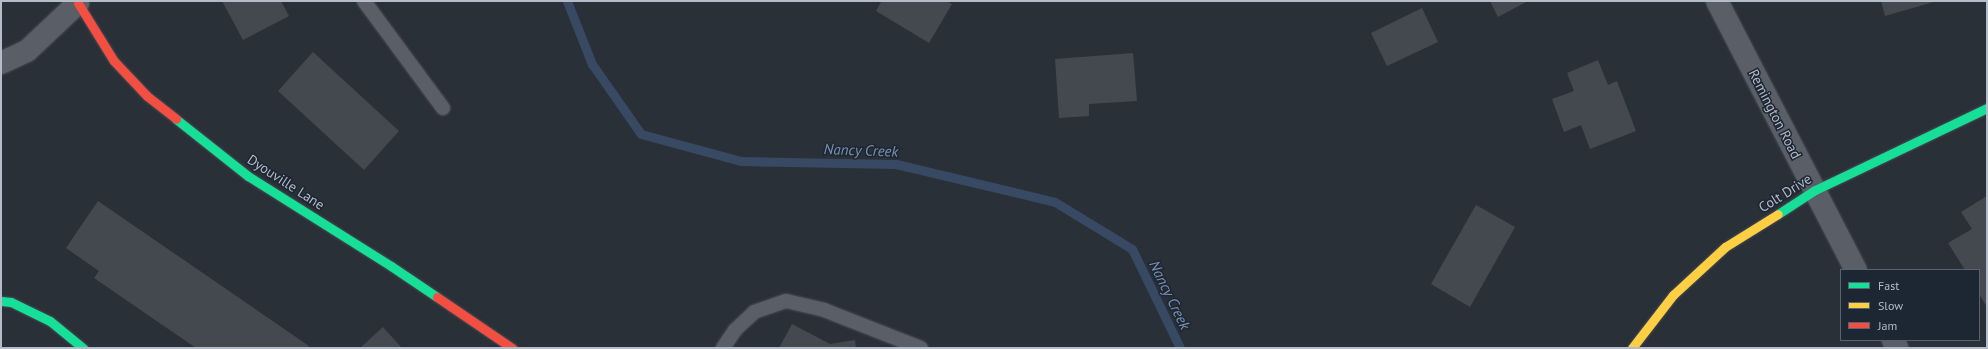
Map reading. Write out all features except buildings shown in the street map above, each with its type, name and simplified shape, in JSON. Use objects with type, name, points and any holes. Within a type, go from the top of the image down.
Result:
[{"type":"street","name":"Remington Road","points":[[1717,1],[1855,269]]},
{"type":"street","points":[[1,63],[27,51],[78,2]]},
{"type":"street","name":"Dyouville Lane","points":[[78,2],[114,61],[153,101],[248,176],[391,266],[512,348]]},
{"type":"street","name":"Colt Drive","points":[[1632,348],[1673,295],[1725,247],[1815,190],[1987,108]]},
{"type":"street","points":[[1,301],[11,302],[50,321],[83,348]]},
{"type":"lane","points":[[364,1],[443,108]]},
{"type":"lane","points":[[723,348],[735,330],[754,312],[786,301],[824,310],[921,348]]},
{"type":"waterway","name":"Nancy Creek","points":[[567,1],[592,64],[641,134],[741,161],[896,164],[1055,202],[1132,249],[1180,348]]},
{"type":"traffic: fast","points":[[1778,214],[1815,190],[1987,108]]},
{"type":"traffic: fast","points":[[176,119],[248,176],[391,266],[437,297]]},
{"type":"traffic: fast","points":[[1,301],[11,302],[50,321],[83,348]]},
{"type":"traffic: slow","points":[[1632,348],[1673,295],[1725,247],[1778,214]]},
{"type":"traffic: jam","points":[[78,3],[114,61],[147,96],[176,119]]},
{"type":"traffic: jam","points":[[437,297],[512,348]]}]
